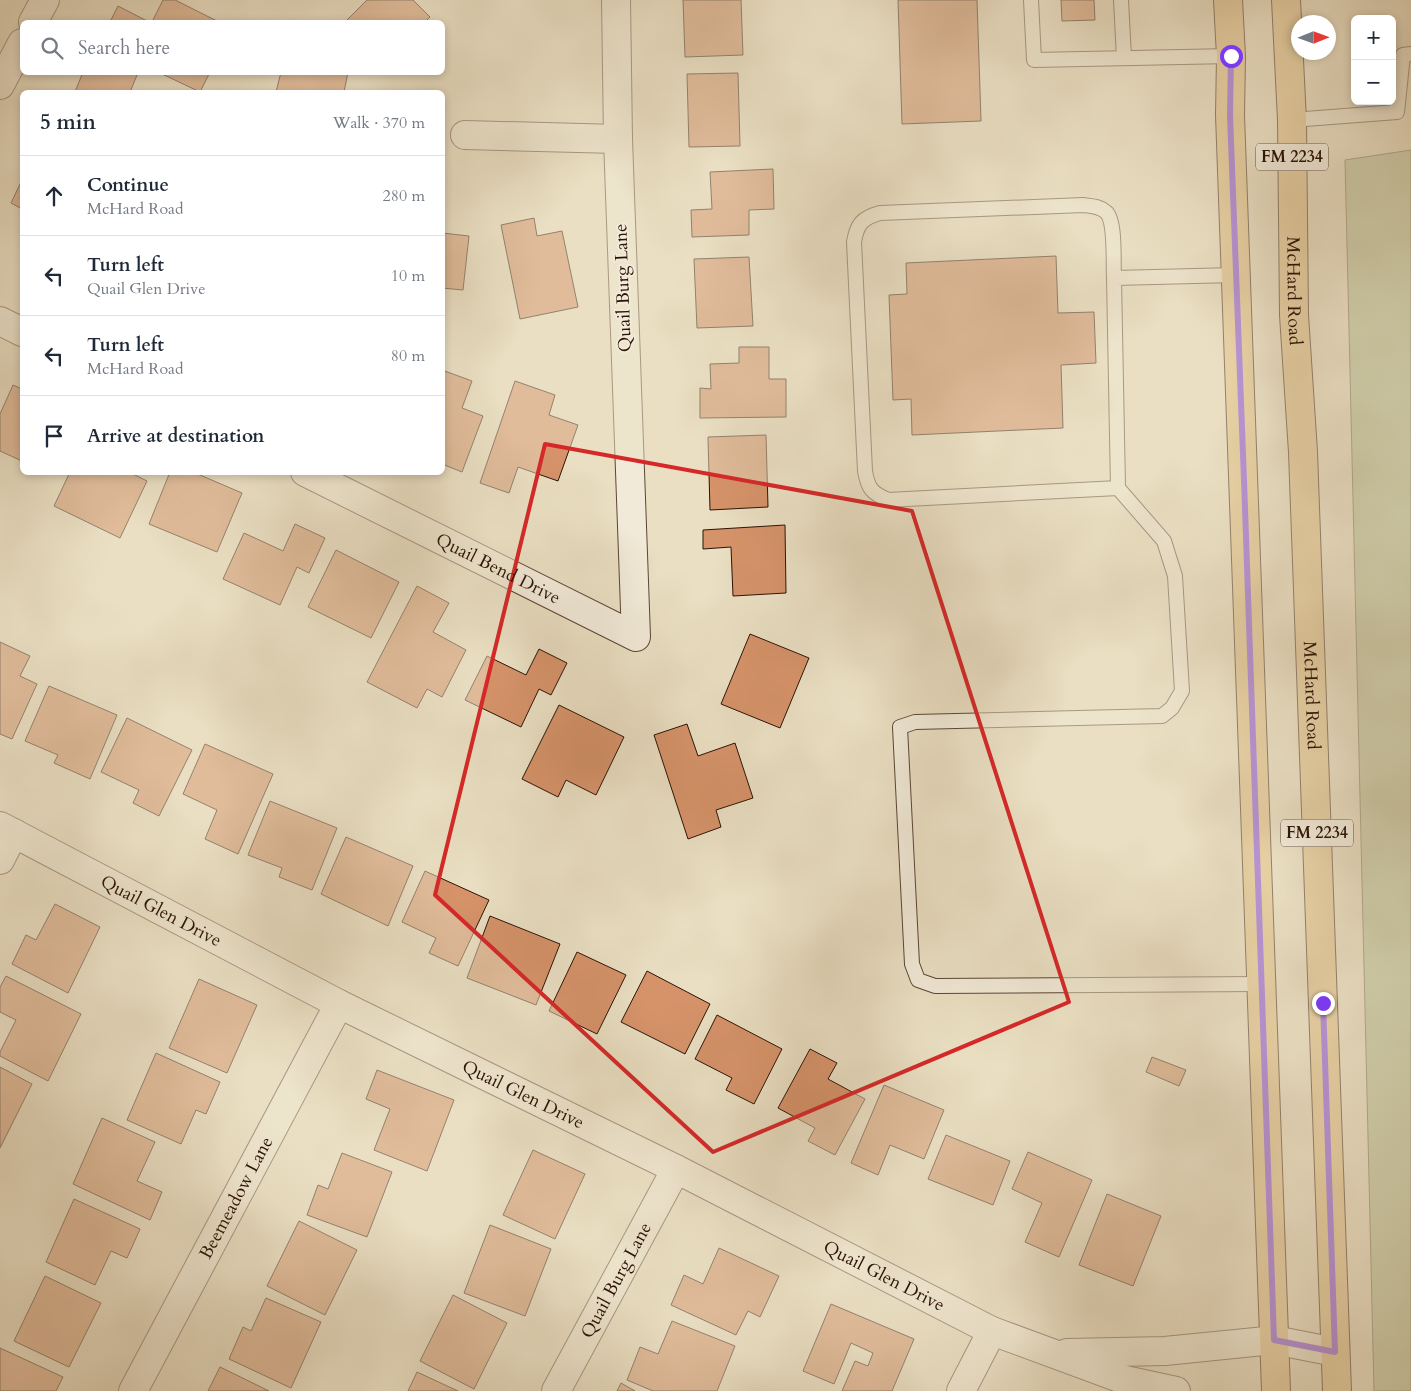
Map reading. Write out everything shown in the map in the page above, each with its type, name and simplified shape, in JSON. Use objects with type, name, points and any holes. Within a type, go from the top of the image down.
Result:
[{"type":"main road","name":"FM 2234","points":[[1228,0],[1231,56],[1230,115],[1276,1391]]},
{"type":"main road","name":"McHard Road","points":[[1286,0],[1292,120],[1294,315],[1304,452],[1337,1391]]},
{"type":"street","points":[[34,20],[45,0]]},
{"type":"street","name":"Quail Burg Lane","points":[[616,0],[618,139],[634,576]]},
{"type":"street","points":[[0,86],[20,47]]},
{"type":"street","points":[[465,135],[618,139]]},
{"type":"street","points":[[0,320],[20,331]]},
{"type":"street","name":"Quail Bend Drive","points":[[311,475],[636,638],[634,576]]},
{"type":"street","points":[[0,860],[7,829]]},
{"type":"street","name":"Quail Glen Drive","points":[[7,829],[339,1004],[676,1169],[992,1331],[1125,1380],[1176,1391]]},
{"type":"street","name":"Beemeadow Lane","points":[[133,1391],[339,1004]]},
{"type":"street","name":"Quail Burg Lane","points":[[556,1391],[676,1169]]},
{"type":"street","points":[[960,1391],[992,1331]]},
{"type":"street","name":"Quail Glen Drive","points":[[1051,1353],[1165,1350],[1274,1340],[1335,1352]]},
{"type":"lane","points":[[1031,0],[1034,60],[1231,56]]},
{"type":"lane","points":[[1121,0],[1124,58]]},
{"type":"lane","points":[[1292,120],[1397,112],[1403,55],[1411,54]]},
{"type":"lane","points":[[1118,488],[888,500],[875,494],[867,484],[865,471],[854,242],[857,227],[868,216],[880,213],[1083,205],[1097,207],[1107,212],[1112,223],[1118,488],[1164,541],[1175,576],[1182,691],[1172,708],[1162,716],[916,722],[900,727],[912,964],[918,980],[935,986],[1261,984]]},
{"type":"lane","points":[[1114,278],[1236,274]]},
{"type":"highlighted area","points":[[545,444],[912,511],[1069,1002],[713,1152],[435,895]]},
{"type":"green space","points":[[1411,150],[1411,1391],[1374,1391],[1345,160]]},
{"type":"building","points":[[163,0],[175,0],[215,20],[153,20]]},
{"type":"building","points":[[367,0],[413,0],[430,17],[427,20],[347,20]]},
{"type":"building","points":[[683,0],[741,0],[743,55],[685,57]]},
{"type":"building","points":[[898,0],[977,0],[981,121],[902,124]]},
{"type":"building","points":[[1061,0],[1094,0],[1095,20],[1062,21]]},
{"type":"building","points":[[118,6],[145,20],[111,20]]},
{"type":"building","points":[[738,73],[740,146],[689,147],[687,74]]},
{"type":"building","points":[[82,75],[137,75],[131,90],[76,90]]},
{"type":"building","points":[[164,75],[208,75],[201,90],[196,90]]},
{"type":"building","points":[[280,75],[347,75],[344,90],[276,90]]},
{"type":"building","points":[[773,169],[774,209],[749,210],[749,235],[692,237],[691,210],[712,209],[710,172]]},
{"type":"building","points":[[20,184],[20,208],[11,203]]},
{"type":"building","points":[[534,218],[537,236],[562,231],[578,307],[520,319],[501,225]]},
{"type":"building","points":[[445,233],[469,236],[463,290],[445,288]]},
{"type":"building","points":[[1056,256],[1058,313],[1094,312],[1096,363],[1061,365],[1063,428],[912,435],[911,399],[893,400],[889,295],[907,294],[906,263]]},
{"type":"building","points":[[749,257],[753,326],[697,328],[694,259]]},
{"type":"building","points":[[739,347],[769,347],[769,379],[786,379],[786,417],[700,418],[700,388],[711,389],[710,364],[739,363]]},
{"type":"building","points":[[445,371],[472,381],[462,408],[483,416],[462,472],[445,465]]},
{"type":"building","points":[[515,381],[555,395],[549,415],[578,425],[558,481],[518,467],[509,493],[480,483]]},
{"type":"building","points":[[13,385],[20,388],[20,460],[0,451],[0,414]]},
{"type":"building","points":[[766,435],[768,507],[710,510],[708,437]]},
{"type":"building","points":[[69,475],[135,475],[147,481],[120,538],[54,506]]},
{"type":"building","points":[[169,475],[200,475],[242,493],[217,552],[149,524]]},
{"type":"building","points":[[295,524],[325,538],[309,573],[297,567],[280,605],[223,579],[244,533],[283,551]]},
{"type":"building","points":[[785,525],[786,593],[733,596],[731,547],[703,549],[703,530]]},
{"type":"building","points":[[336,550],[399,582],[371,638],[308,607]]},
{"type":"building","points":[[417,586],[449,603],[433,632],[466,650],[442,697],[427,689],[417,708],[367,682]]},
{"type":"building","points":[[750,634],[809,658],[780,728],[721,704]]},
{"type":"building","points":[[0,642],[30,656],[20,676],[37,684],[12,739],[0,734]]},
{"type":"building","points":[[539,649],[567,663],[551,695],[539,689],[521,727],[465,700],[487,656],[526,675]]},
{"type":"building","points":[[49,686],[117,715],[90,779],[54,763],[58,755],[25,741]]},
{"type":"building","points":[[559,705],[624,737],[596,795],[566,780],[558,797],[522,779]]},
{"type":"building","points":[[127,718],[192,750],[159,816],[133,803],[139,790],[101,772]]},
{"type":"building","points":[[687,724],[698,756],[735,743],[753,798],[716,810],[721,827],[688,839],[654,735]]},
{"type":"building","points":[[205,744],[273,774],[238,854],[205,839],[217,810],[183,794]]},
{"type":"building","points":[[270,801],[337,828],[312,890],[279,877],[282,868],[248,855]]},
{"type":"building","points":[[346,837],[413,866],[388,926],[321,894]]},
{"type":"building","points":[[425,871],[489,900],[458,966],[429,953],[436,938],[402,922]]},
{"type":"building","points":[[55,904],[100,927],[68,993],[12,964],[26,935],[36,940]]},
{"type":"building","points":[[490,916],[560,944],[536,1005],[467,978]]},
{"type":"building","points":[[577,952],[626,975],[597,1034],[549,1011]]},
{"type":"building","points":[[647,971],[710,1004],[685,1054],[621,1022]]},
{"type":"building","points":[[6,976],[81,1014],[48,1081],[0,1056],[0,1052],[16,1020],[0,1012],[0,987]]},
{"type":"building","points":[[199,979],[257,1005],[227,1073],[169,1048]]},
{"type":"building","points":[[717,1015],[782,1049],[754,1104],[726,1090],[732,1078],[695,1059]]},
{"type":"building","points":[[810,1049],[837,1063],[828,1079],[865,1099],[835,1155],[808,1141],[815,1128],[778,1108]]},
{"type":"building","points":[[156,1053],[220,1082],[206,1114],[196,1110],[181,1144],[127,1120]]},
{"type":"building","points":[[1152,1057],[1186,1070],[1179,1086],[1146,1072]]},
{"type":"building","points":[[0,1067],[32,1084],[0,1148]]},
{"type":"building","points":[[377,1070],[454,1100],[427,1171],[374,1150],[390,1109],[366,1099]]},
{"type":"building","points":[[884,1085],[944,1110],[924,1159],[890,1145],[878,1175],[851,1163]]},
{"type":"building","points":[[102,1118],[155,1142],[137,1181],[162,1192],[150,1220],[73,1184]]},
{"type":"building","points":[[946,1135],[1010,1161],[993,1205],[928,1179]]},
{"type":"building","points":[[533,1150],[585,1174],[555,1239],[503,1215]]},
{"type":"building","points":[[1028,1152],[1092,1180],[1059,1257],[1025,1242],[1042,1203],[1012,1189]]},
{"type":"building","points":[[342,1153],[392,1172],[367,1237],[307,1215],[318,1185],[328,1189]]},
{"type":"building","points":[[1107,1194],[1161,1216],[1133,1286],[1079,1265]]},
{"type":"building","points":[[74,1199],[140,1229],[127,1258],[111,1251],[95,1285],[46,1262]]},
{"type":"building","points":[[299,1221],[357,1250],[325,1315],[267,1286]]},
{"type":"building","points":[[490,1225],[551,1249],[525,1316],[464,1293]]},
{"type":"building","points":[[719,1248],[779,1276],[760,1317],[748,1311],[736,1335],[671,1305],[684,1275],[703,1284]]},
{"type":"building","points":[[45,1276],[101,1303],[69,1367],[14,1341]]},
{"type":"building","points":[[453,1295],[507,1323],[474,1389],[420,1361]]},
{"type":"building","points":[[266,1298],[321,1322],[291,1388],[229,1359],[243,1327],[251,1331]]},
{"type":"building","points":[[831,1304],[914,1339],[892,1391],[842,1391],[855,1361],[868,1366],[873,1353],[851,1343],[834,1384],[803,1371]]},
{"type":"building","points":[[672,1321],[735,1346],[717,1391],[653,1391],[627,1380],[640,1347],[658,1354]]},
{"type":"building","points":[[0,1348],[63,1377],[56,1391],[0,1391]]},
{"type":"building","points":[[220,1367],[269,1391],[208,1391]]},
{"type":"building","points":[[417,1372],[458,1391],[408,1391]]},
{"type":"building","points":[[621,1383],[635,1391],[617,1391]]},
{"type":"route","points":[[1231,56],[1230,115],[1274,1340],[1335,1352],[1323,1003]]}]
